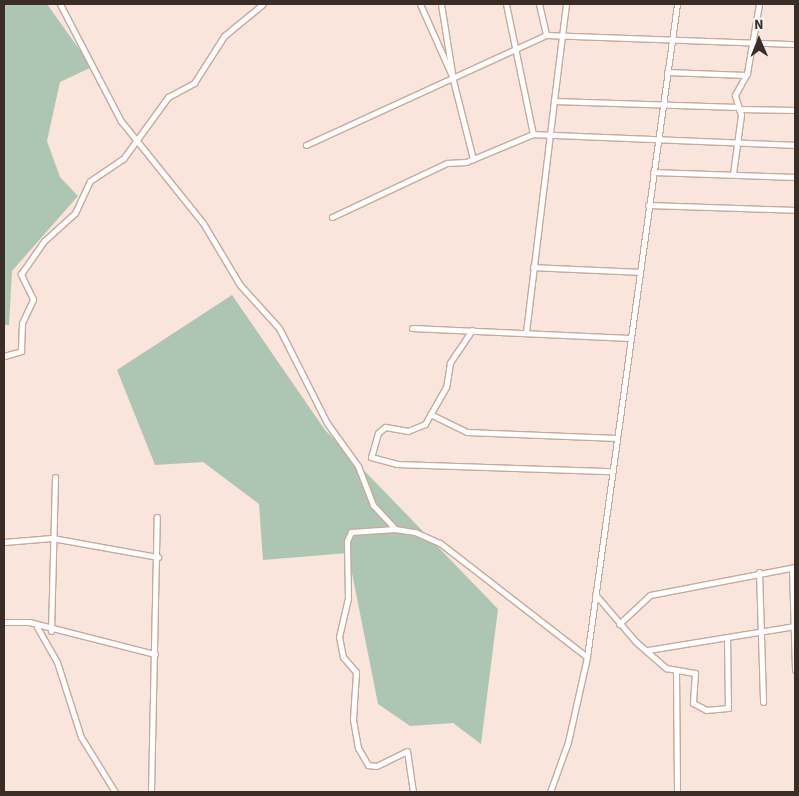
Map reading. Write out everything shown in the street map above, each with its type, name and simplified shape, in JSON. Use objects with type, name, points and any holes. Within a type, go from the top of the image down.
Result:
[{"type":"street","points":[[60,4],[121,121],[203,223],[240,285],[279,328],[327,423],[358,466],[373,505],[395,529]]},
{"type":"street","points":[[4,356],[21,350],[22,323],[32,304],[22,272],[44,240],[75,213],[90,181],[115,166],[138,140],[168,97],[189,87],[204,72],[224,36],[263,4]]},
{"type":"street","points":[[420,4],[452,76]]},
{"type":"street","points":[[441,4],[452,76],[473,159]]},
{"type":"street","points":[[506,4],[533,134]]},
{"type":"street","points":[[540,4],[546,35]]},
{"type":"street","points":[[526,332],[532,267],[566,4]]},
{"type":"street","points":[[550,792],[587,657],[677,4]]},
{"type":"street","points":[[733,174],[739,108],[735,95],[746,75],[750,42],[759,4]]},
{"type":"street","points":[[306,145],[515,47],[546,35],[795,44]]},
{"type":"street","points":[[667,72],[746,75]]},
{"type":"street","points":[[554,101],[795,110]]},
{"type":"street","points":[[332,216],[441,166],[473,159],[533,134],[658,137],[795,145]]},
{"type":"street","points":[[653,172],[795,177]]},
{"type":"street","points":[[648,205],[795,210]]},
{"type":"street","points":[[532,267],[639,272]]},
{"type":"street","points":[[412,328],[630,338]]},
{"type":"street","points":[[472,330],[450,363],[446,387],[430,414],[416,428],[390,426],[380,430],[371,457],[397,464],[612,470]]},
{"type":"street","points":[[430,414],[467,432],[617,438]]},
{"type":"street","points":[[51,631],[55,477]]},
{"type":"street","points":[[151,792],[158,517]]},
{"type":"street","points":[[413,792],[406,752],[376,766],[368,764],[358,748],[353,719],[357,676],[343,657],[339,637],[348,598],[347,537],[354,531],[395,529],[416,532],[465,558],[587,657]]},
{"type":"street","points":[[4,542],[52,538],[158,556]]},
{"type":"street","points":[[619,624],[650,595],[759,572],[794,568],[795,670]]},
{"type":"street","points":[[759,572],[763,702]]},
{"type":"street","points":[[595,594],[619,624],[648,650],[676,672],[695,673],[693,702],[706,710],[728,708],[727,638]]},
{"type":"street","points":[[4,622],[29,622],[37,627],[51,631],[155,654]]},
{"type":"street","points":[[648,650],[795,626]]},
{"type":"street","points":[[37,627],[57,662],[81,737],[115,792]]},
{"type":"street","points":[[676,672],[677,792]]},
{"type":"green space","points":[[4,4],[47,4],[92,67],[60,82],[47,141],[60,177],[78,196],[12,271],[9,325],[4,325]]},
{"type":"green space","points":[[232,295],[325,430],[498,609],[481,744],[453,723],[410,726],[378,704],[348,553],[263,560],[259,504],[203,462],[155,465],[117,370]]}]
